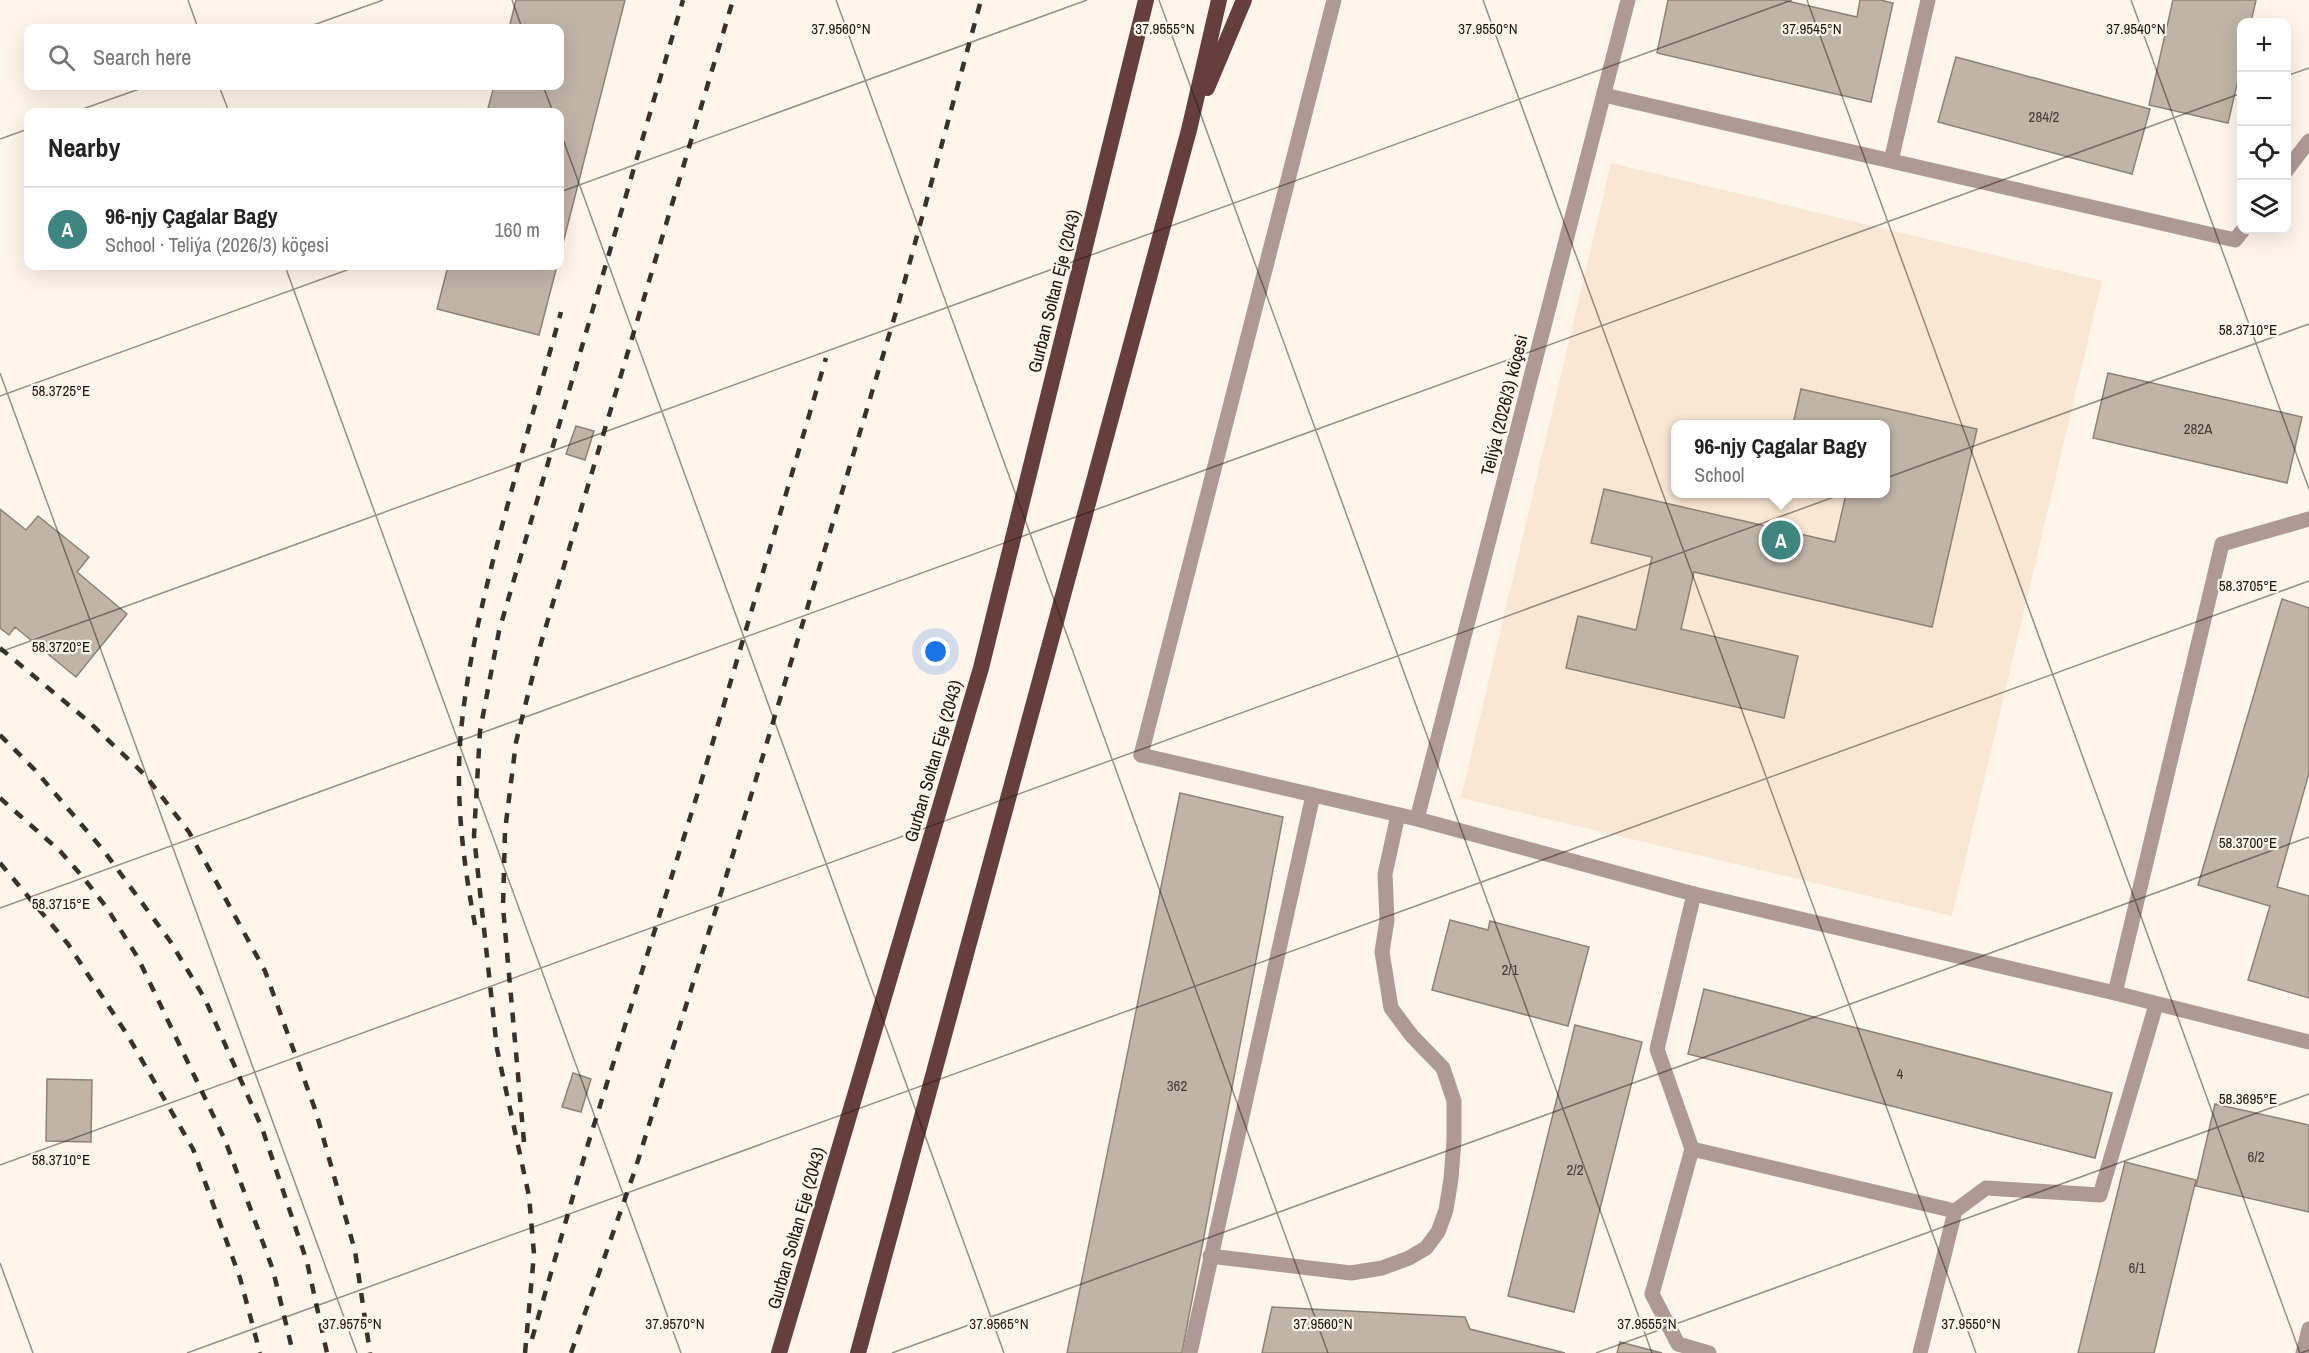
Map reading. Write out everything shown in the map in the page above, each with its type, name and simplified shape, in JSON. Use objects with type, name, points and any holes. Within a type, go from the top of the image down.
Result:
[{"type":"highway","name":"Gurban Soltan Eje (2043)","points":[[779,1353],[981,669],[1146,0]]},
{"type":"highway","points":[[858,1353],[1189,130],[1220,0]]},
{"type":"highway","points":[[1189,130],[1244,0]]},
{"type":"street","points":[[1334,0],[1141,754],[1417,819],[1694,894],[2115,993],[2309,1042]]},
{"type":"street","name":"Teliýa (2026/3) köçesi","points":[[1417,819],[1628,0]]},
{"type":"street","points":[[1891,161],[1928,0]]},
{"type":"street","points":[[1604,94],[2235,240],[2240,234]]},
{"type":"street","points":[[2291,164],[2309,141]]},
{"type":"street","points":[[2115,993],[2222,544],[2309,519]]},
{"type":"street","points":[[1190,1353],[1313,795]]},
{"type":"street","points":[[1210,1256],[1352,1273],[1382,1268],[1409,1258],[1426,1248],[1438,1232],[1446,1210],[1451,1179],[1454,1101],[1443,1068],[1412,1036],[1391,1008],[1382,952],[1387,920],[1385,874],[1398,815]]},
{"type":"street","points":[[1694,894],[1657,1049],[1692,1149],[1652,1294],[1678,1344],[1709,1353]]},
{"type":"street","points":[[1920,1353],[1955,1211],[1986,1188],[2100,1195],[2156,1005]]},
{"type":"street","points":[[1692,1149],[1955,1211]]},
{"type":"street","points":[[2303,1353],[2309,1329]]},
{"type":"shaded area","points":[[1611,163],[2102,281],[1952,916],[1461,798]]},
{"type":"building","points":[[516,0],[625,0],[564,239],[564,108],[488,108],[493,90],[564,90],[564,24],[510,24]]},
{"type":"building","points":[[1668,0],[1783,0],[1857,17],[1860,0],[1880,0],[1893,3],[1871,102],[1657,53]]},
{"type":"building","points":[[2173,0],[2256,0],[2252,18],[2237,18],[2237,84],[2228,123],[2149,105]]},
{"type":"building","points":[[1956,57],[2150,109],[2132,174],[1938,122]]},
{"type":"building","points":[[447,270],[556,270],[539,335],[437,309]]},
{"type":"building","points":[[2108,373],[2302,417],[2287,483],[2093,438]]},
{"type":"building","points":[[1801,389],[1977,429],[1932,627],[1694,572],[1681,629],[1798,656],[1784,718],[1566,668],[1578,616],[1636,630],[1652,557],[1591,543],[1604,489],[1835,542],[1845,498],[1890,498],[1890,420],[1794,420]]},
{"type":"building","points":[[576,426],[594,431],[585,460],[566,454]]},
{"type":"building","points":[[0,509],[26,530],[38,516],[89,557],[77,572],[127,614],[76,677],[15,627],[9,635],[0,628]]},
{"type":"building","points":[[2282,599],[2309,608],[2309,773],[2277,887],[2309,896],[2309,998],[2248,980],[2270,906],[2198,885]]},
{"type":"building","points":[[1180,793],[1283,817],[1182,1353],[1067,1353]]},
{"type":"building","points":[[1450,920],[1488,930],[1490,921],[1589,947],[1568,1026],[1432,990]]},
{"type":"building","points":[[1704,989],[2112,1093],[2095,1158],[1688,1054]]},
{"type":"building","points":[[1575,1025],[1642,1042],[1574,1312],[1508,1296]]},
{"type":"building","points":[[573,1073],[591,1079],[581,1112],[562,1107]]},
{"type":"building","points":[[47,1079],[92,1080],[91,1142],[46,1141]]},
{"type":"building","points":[[2215,1104],[2309,1125],[2309,1212],[2196,1186]]},
{"type":"building","points":[[2125,1162],[2196,1180],[2154,1353],[2078,1353]]},
{"type":"building","points":[[1272,1307],[1465,1317],[1470,1329],[1565,1353],[1262,1353]]},
{"type":"building","points":[[1620,1342],[1662,1353],[1617,1353]]},
{"type":"railway","points":[[525,1353],[534,1254],[529,1196],[497,1049],[474,836],[480,731],[499,631],[683,0]]},
{"type":"railway","points":[[524,1142],[503,907],[505,831],[516,742],[541,643],[733,0]]},
{"type":"railway","points":[[571,1353],[635,1170],[747,809],[899,302],[981,0]]},
{"type":"railway","points":[[475,925],[464,853],[459,780],[461,731],[469,671],[487,583],[561,312]]},
{"type":"railway","points":[[532,1339],[588,1144],[699,789],[826,358]]},
{"type":"railway","points":[[0,648],[88,721],[145,775],[189,832],[265,971],[316,1112],[355,1251],[370,1353]]},
{"type":"railway","points":[[0,735],[35,770],[104,851],[170,941],[205,999],[262,1128],[307,1262],[327,1353]]},
{"type":"railway","points":[[0,798],[60,851],[82,876],[107,908],[138,958],[225,1140],[273,1270],[293,1353]]},
{"type":"railway","points":[[0,863],[68,944],[128,1036],[193,1149],[240,1278],[260,1353]]},
{"type":"place","name":"96-njy Çagalar Bagy","points":[[1781,540]]}]
